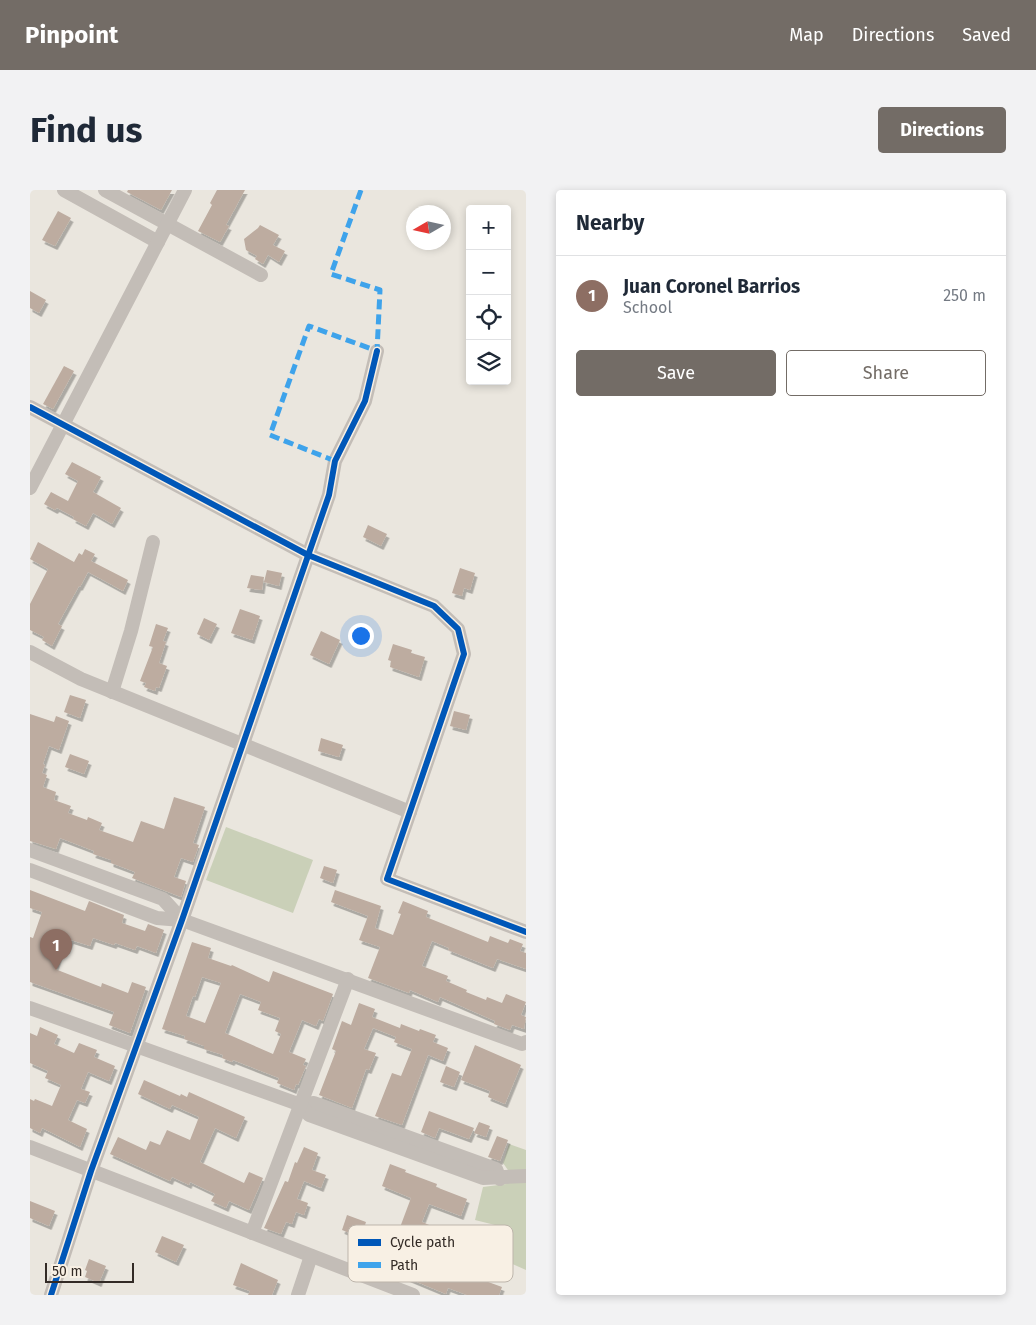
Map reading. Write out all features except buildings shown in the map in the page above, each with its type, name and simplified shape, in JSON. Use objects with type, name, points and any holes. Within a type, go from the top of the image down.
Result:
[{"type":"street","points":[[64,190],[158,242]]},
{"type":"street","points":[[105,190],[261,275]]},
{"type":"street","points":[[30,488],[185,190]]},
{"type":"street","points":[[51,1295],[91,1171],[182,920],[329,495],[335,461],[365,401],[377,351]]},
{"type":"street","points":[[30,406],[63,426],[308,555],[434,606],[458,628],[464,654],[387,879],[526,932]]},
{"type":"street","points":[[112,692],[131,631],[153,542]]},
{"type":"street","points":[[30,652],[81,679],[410,812]]},
{"type":"street","points":[[30,850],[163,899],[182,920]]},
{"type":"street","points":[[30,870],[157,918],[182,920],[522,1044],[526,1042]]},
{"type":"street","points":[[252,1233],[348,980]]},
{"type":"street","points":[[30,1008],[301,1105],[309,1116],[483,1178],[500,1179],[526,1176]]},
{"type":"street","points":[[30,1148],[348,1270]]},
{"type":"street","points":[[298,1295],[311,1256]]},
{"type":"street","points":[[379,1282],[413,1295]]},
{"type":"green space","points":[[226,827],[313,860],[293,913],[206,880]]},
{"type":"green space","points":[[509,1144],[526,1150],[526,1270],[513,1264],[513,1225],[495,1225],[475,1220],[483,1187],[506,1184],[510,1173],[503,1163]]},
{"type":"marked path","points":[[335,461],[270,435],[309,326],[377,351],[380,290],[331,274],[361,190]]},
{"type":"cycle path","points":[[51,1295],[91,1171],[182,920],[329,495],[335,461],[365,401],[377,351]]},
{"type":"cycle path","points":[[30,407],[308,555],[434,606],[458,629],[464,654],[387,879],[526,932]]},
{"type":"place","name":"Juan Coronel Barrios","points":[[56,970]]}]
